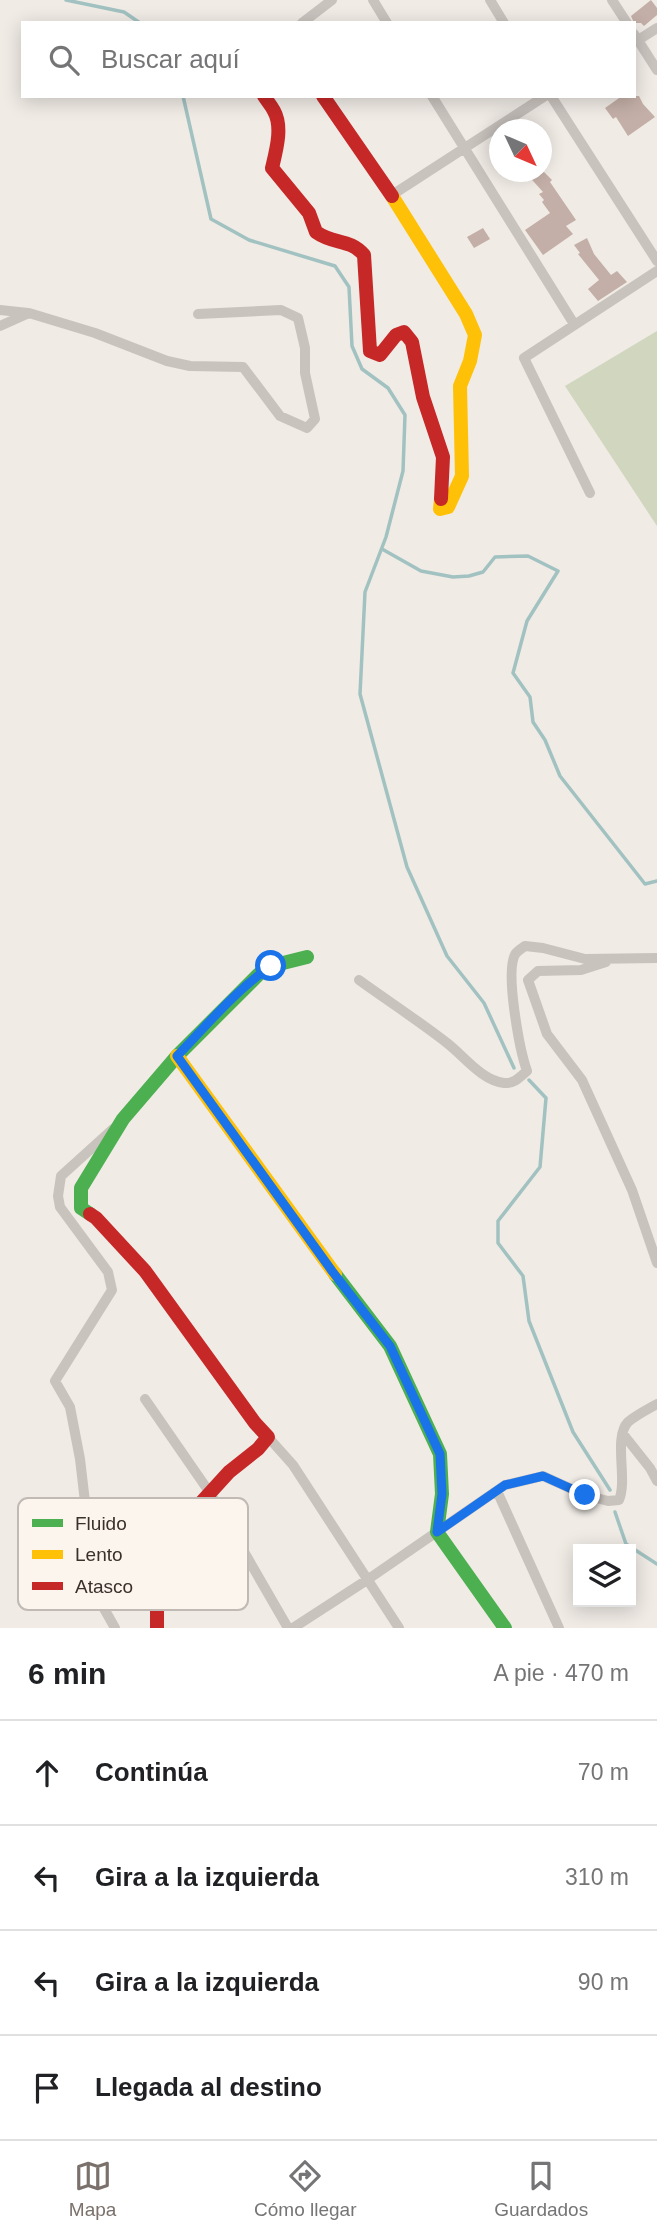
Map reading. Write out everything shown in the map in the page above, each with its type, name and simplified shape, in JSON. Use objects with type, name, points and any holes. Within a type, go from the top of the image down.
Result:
[{"type":"street","points":[[305,21],[332,0]]},
{"type":"street","points":[[373,0],[386,21]]},
{"type":"street","points":[[490,0],[503,21]]},
{"type":"street","points":[[612,0],[626,21]]},
{"type":"street","points":[[636,38],[657,28]]},
{"type":"street","points":[[636,40],[657,70]]},
{"type":"street","points":[[264,98],[275,113],[278,130],[272,168],[309,213],[316,232],[336,243],[347,242],[357,247],[364,255],[370,351],[380,355],[396,335],[404,332],[412,342],[423,397],[443,457],[440,509],[448,507],[462,476],[460,387],[470,361],[475,335],[466,314],[391,195],[324,98]]},
{"type":"street","points":[[433,98],[574,324]]},
{"type":"street","points":[[391,195],[542,98]]},
{"type":"street","points":[[552,98],[657,261]]},
{"type":"street","points":[[590,492],[524,358],[657,271]]},
{"type":"street","points":[[0,310],[29,313],[167,361],[190,366],[243,366],[280,416],[307,428],[315,419],[305,373],[305,348],[298,318],[281,310],[198,314]]},
{"type":"street","points":[[0,326],[29,313]]},
{"type":"street","points":[[359,980],[449,1044],[470,1063],[490,1077],[505,1083],[517,1081],[527,1071],[522,1055],[511,969],[516,953],[525,946],[585,958],[657,958]]},
{"type":"street","points":[[85,1498],[70,1407],[55,1381],[112,1290],[108,1272],[60,1207],[58,1196],[61,1176],[123,1119],[177,1056],[259,974],[271,966],[307,957]]},
{"type":"street","points":[[620,957],[581,970],[538,971],[528,980],[547,1034],[582,1080],[632,1190],[657,1262]]},
{"type":"street","points":[[177,1056],[332,1271],[390,1346],[440,1454],[442,1494],[437,1532],[505,1628]]},
{"type":"street","points":[[123,1119],[81,1188],[80,1208],[96,1218],[145,1271],[268,1437],[293,1465],[399,1628]]},
{"type":"street","points":[[145,1399],[213,1498]]},
{"type":"street","points":[[248,1557],[290,1628],[367,1580],[505,1485],[543,1476],[585,1495],[608,1501],[619,1500],[623,1491],[623,1434],[627,1423],[657,1404]]},
{"type":"street","points":[[623,1434],[650,1468],[657,1482]]},
{"type":"street","points":[[205,1498],[229,1472],[258,1449],[268,1437]]},
{"type":"street","points":[[496,1490],[559,1628]]},
{"type":"street","points":[[105,1610],[115,1628]]},
{"type":"street","points":[[156,1628],[157,1610]]},
{"type":"green space","points":[[657,331],[657,526],[565,386]]},
{"type":"building","points":[[651,0],[657,8],[657,15],[644,26],[633,21],[631,16]]},
{"type":"building","points":[[639,96],[655,117],[628,136],[616,117],[613,119],[605,108],[619,98]]},
{"type":"building","points":[[534,182],[550,182],[576,220],[566,226],[573,234],[543,255],[525,230],[550,213],[539,194],[543,192]]},
{"type":"building","points":[[483,228],[490,239],[474,248],[467,237]]},
{"type":"building","points":[[587,238],[594,254],[611,275],[617,271],[627,282],[598,301],[588,289],[599,280],[574,245]]},
{"type":"waterway","points":[[66,0],[124,12],[137,21]]},
{"type":"waterway","points":[[183,98],[211,219],[249,240],[335,266],[349,287],[352,346],[362,369],[388,388],[405,415],[403,471],[386,537],[365,592],[360,694],[407,867],[447,956],[484,1003],[514,1068]]},
{"type":"waterway","points":[[382,549],[421,571],[453,577],[483,572],[495,557],[528,556],[558,571],[527,621],[513,673],[530,697],[533,722],[545,740],[560,776],[645,884],[657,881]]},
{"type":"waterway","points":[[529,1080],[546,1098],[540,1167],[498,1221],[498,1243],[523,1276],[529,1321],[573,1432],[610,1490]]},
{"type":"waterway","points":[[615,1512],[626,1544],[657,1564]]},
{"type":"traffic: fast","points":[[90,1214],[81,1208],[81,1188],[123,1119],[177,1056],[259,974],[271,966],[307,957]]},
{"type":"traffic: fast","points":[[335,1274],[390,1346],[440,1454],[442,1494],[437,1532],[505,1628]]},
{"type":"traffic: slow","points":[[392,196],[466,314],[475,335],[470,361],[460,386],[462,476],[448,507],[440,509],[441,499]]},
{"type":"traffic: slow","points":[[177,1056],[335,1274]]},
{"type":"traffic: jam","points":[[265,98],[277,117],[278,124],[272,168],[309,213],[316,232],[353,246],[364,255],[370,351],[380,355],[396,335],[404,332],[412,342],[423,397],[443,457],[441,499]]},
{"type":"traffic: jam","points":[[324,98],[392,196]]},
{"type":"traffic: jam","points":[[90,1214],[145,1271],[255,1423],[268,1437],[258,1449],[229,1472],[205,1498]]},
{"type":"traffic: jam","points":[[157,1610],[157,1628]]},
{"type":"route","points":[[271,966],[233,998],[177,1056],[332,1271],[390,1346],[440,1454],[442,1494],[437,1532],[505,1485],[543,1476],[585,1495]]}]
